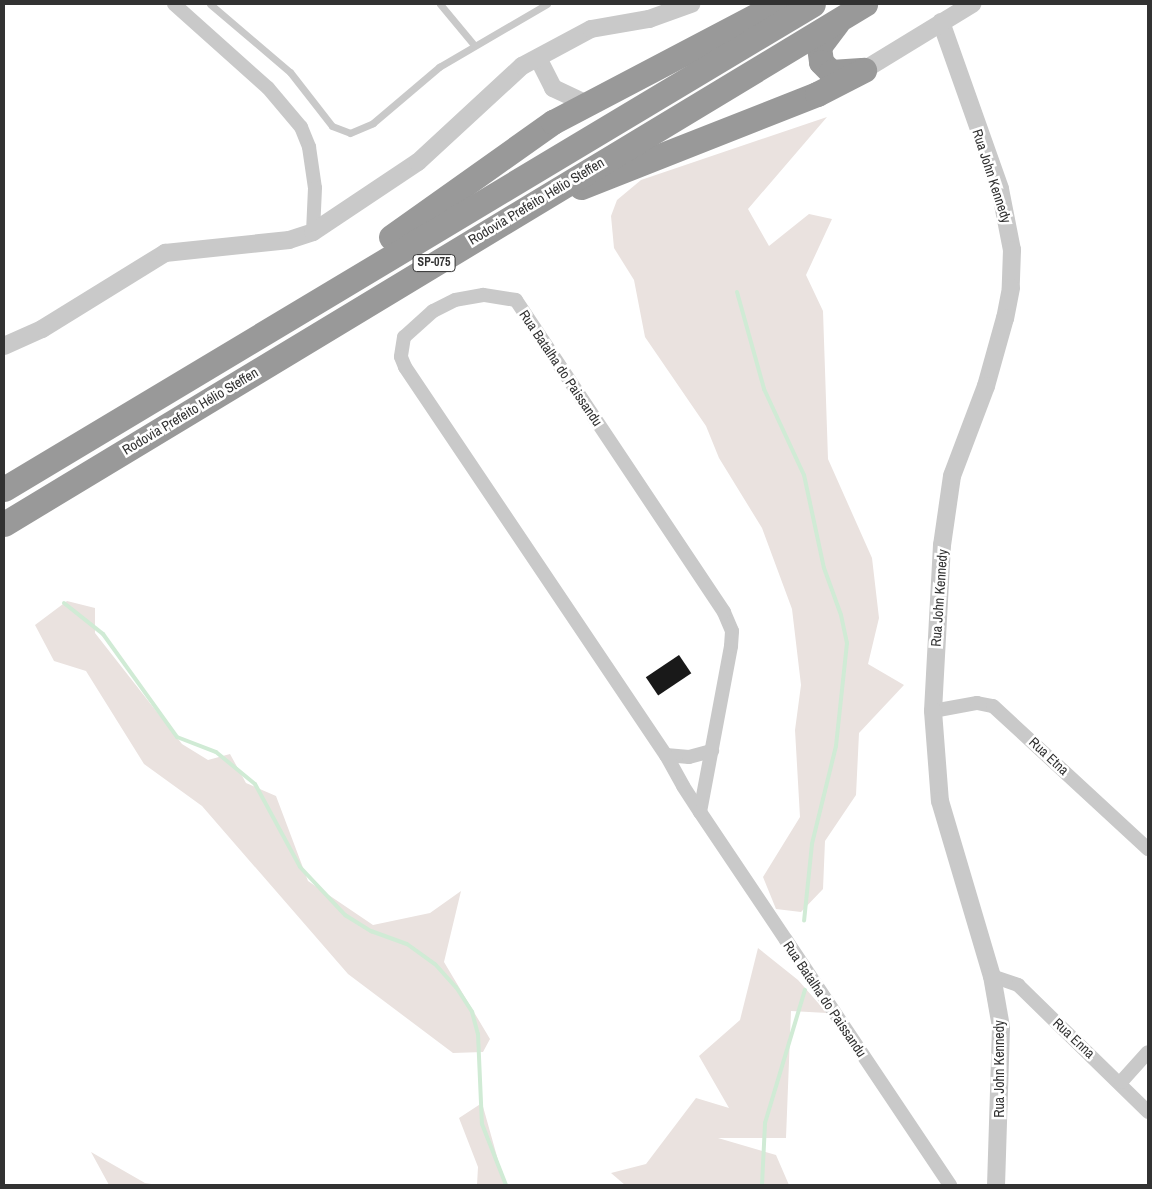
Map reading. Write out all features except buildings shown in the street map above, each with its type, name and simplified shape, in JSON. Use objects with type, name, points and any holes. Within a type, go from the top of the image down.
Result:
[{"type":"highway","points":[[161,395],[553,122],[585,103],[778,4]]},
{"type":"highway","name":"Rodovia Prefeito Hélio Steffen","points":[[4,489],[812,4]]},
{"type":"highway","name":"Rodovia Prefeito Hélio Steffen","points":[[4,524],[865,4]]},
{"type":"highway","points":[[842,18],[819,47],[821,62],[831,72],[864,70]]},
{"type":"highway","points":[[533,203],[818,94],[864,70]]},
{"type":"street","points":[[174,4],[268,88],[301,127],[309,148],[315,188],[314,232]]},
{"type":"street","points":[[4,346],[42,329],[165,253],[289,240],[314,232],[394,182],[522,66],[591,29],[649,18],[691,4]]},
{"type":"street","points":[[864,70],[972,4]]},
{"type":"street","name":"Rua John Kennedy","points":[[941,22],[1000,189],[1012,250],[1011,288],[1005,318],[986,386],[952,476],[941,563],[933,711],[940,801],[992,976],[1001,1027],[996,1185]]},
{"type":"street","points":[[538,58],[554,88],[553,122]]},
{"type":"street","points":[[554,88],[585,103]]},
{"type":"street","name":"Rua Batalha do Paissandu","points":[[700,812],[732,646],[732,631],[724,612],[516,300],[483,295],[455,300],[433,311],[404,337],[401,357],[405,368],[666,755],[700,812],[950,1185]]},
{"type":"street","name":"Rua Etna","points":[[933,711],[977,704],[993,706],[1148,849]]},
{"type":"street","points":[[666,755],[688,758],[712,751]]},
{"type":"street","name":"Rua Enna","points":[[992,976],[1018,985],[1121,1082],[1148,1112]]},
{"type":"street","points":[[1121,1082],[1148,1052]]},
{"type":"lane","points":[[210,4],[290,72],[332,126],[350,133],[372,123],[439,67],[547,4]]},
{"type":"lane","points":[[440,4],[474,45]]},
{"type":"shaded area","points":[[827,117],[748,209],[769,246],[809,214],[832,219],[806,275],[823,311],[828,459],[872,558],[879,618],[868,664],[904,685],[859,733],[856,795],[825,841],[823,889],[801,912],[776,909],[763,877],[800,817],[795,730],[801,685],[792,609],[762,528],[719,458],[706,426],[645,337],[634,280],[614,248],[611,216],[617,200],[641,180]]},
{"type":"shaded area","points":[[67,601],[95,608],[95,633],[182,744],[208,760],[230,754],[246,783],[276,796],[308,881],[373,925],[430,913],[461,891],[444,962],[490,1039],[483,1052],[453,1053],[348,974],[202,806],[144,764],[86,671],[54,661],[35,625]]},
{"type":"shaded area","points":[[758,948],[798,980],[827,1013],[791,1011],[786,1138],[718,1138],[776,1155],[789,1185],[625,1185],[611,1173],[646,1164],[696,1098],[729,1108],[699,1056],[740,1020]]},
{"type":"shaded area","points":[[482,1103],[505,1185],[477,1185],[478,1167],[459,1118]]},
{"type":"shaded area","points":[[91,1152],[145,1183],[158,1185],[109,1185]]},
{"type":"waterway","points":[[737,292],[764,389],[804,475],[824,568],[841,615],[847,643],[836,746],[812,844],[804,921]]},
{"type":"waterway","points":[[64,603],[103,634],[177,737],[216,752],[255,784],[300,867],[345,915],[371,931],[407,944],[435,964],[456,987],[472,1012],[478,1034],[482,1124],[506,1185]]},
{"type":"waterway","points":[[762,1185],[765,1123],[805,990]]}]
